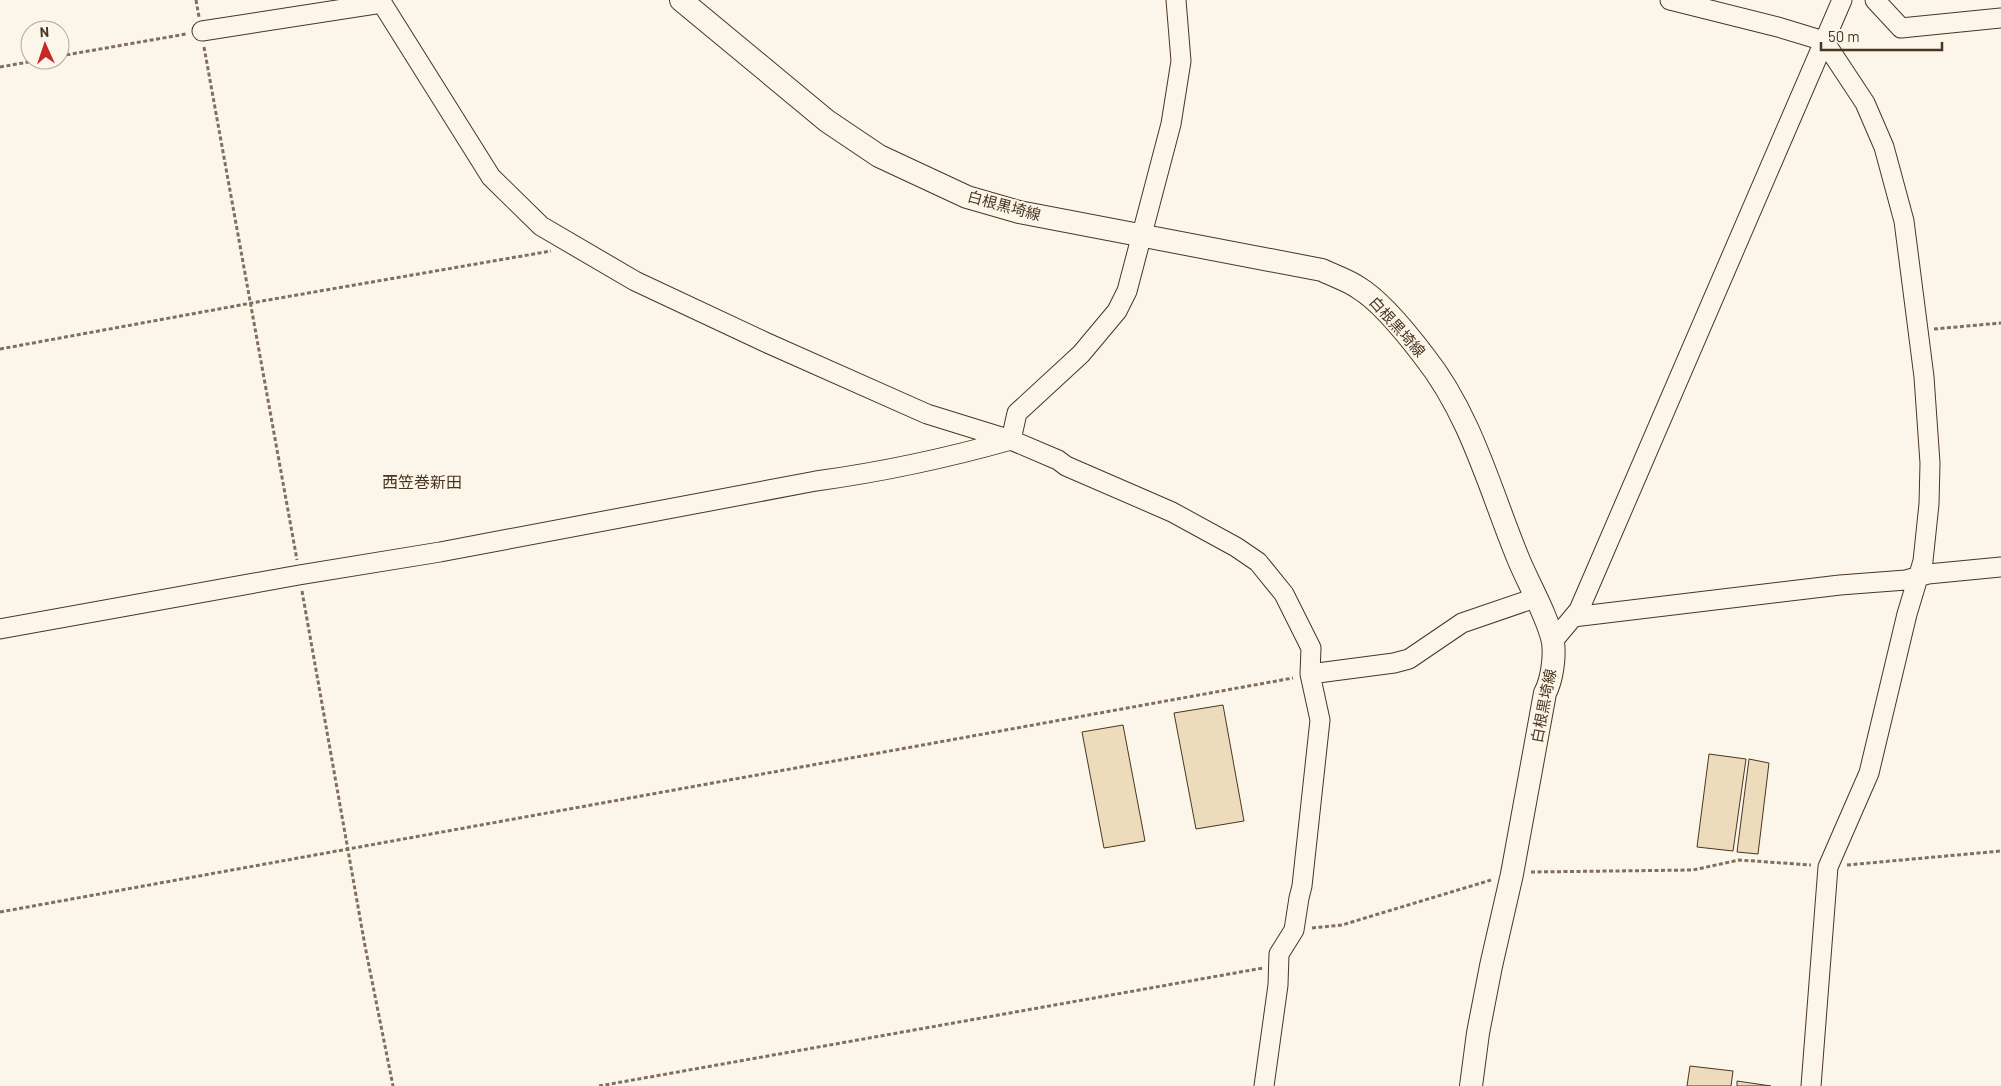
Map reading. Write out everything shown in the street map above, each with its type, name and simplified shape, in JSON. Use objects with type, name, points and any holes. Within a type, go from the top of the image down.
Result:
[{"type":"main road","name":"白根黒埼線","points":[[681,0],[827,121],[879,156],[967,197],[1019,212],[1322,270],[1359,288],[1378,303],[1425,357],[1457,406],[1535,598],[1544,614],[1553,641],[1549,686],[1545,694],[1512,874],[1491,966],[1478,1033],[1471,1086]]},
{"type":"street","points":[[1011,440],[1017,414],[1081,354],[1117,311],[1127,291],[1172,124],[1181,61],[1176,0]]},
{"type":"street","points":[[1670,0],[1778,27],[1824,41],[1865,103],[1884,147],[1904,221],[1924,377],[1930,463],[1929,504],[1923,561],[1907,614],[1868,772],[1828,867],[1812,1086]]},
{"type":"street","points":[[1553,641],[1573,617],[1582,600],[1842,0]]},
{"type":"street","points":[[1875,0],[1901,28],[2001,18]]},
{"type":"street","points":[[202,31],[381,1],[492,177],[541,226],[644,285],[927,414],[1011,440],[1172,512],[1236,547],[1258,562],[1284,594],[1311,648],[1310,674],[1320,720],[1302,886],[1298,898],[1294,930],[1279,954],[1264,1086]]},
{"type":"street","points":[[0,629],[299,575],[440,552],[816,480],[858,475],[957,455],[1011,440]]},
{"type":"street","points":[[1573,617],[1840,585],[1906,580],[1928,574],[2001,567]]},
{"type":"street","points":[[1310,674],[1409,660],[1462,623],[1535,598]]},
{"type":"path","points":[[70,54],[202,31],[365,946],[393,1086]]},
{"type":"path","points":[[0,67],[20,64]]},
{"type":"path","points":[[0,349],[249,303],[576,247]]},
{"type":"path","points":[[1918,330],[2001,323]]},
{"type":"path","points":[[0,912],[1310,674]]},
{"type":"path","points":[[1294,930],[1342,925],[1512,874],[1692,870],[1739,860],[1828,867],[2001,851]]},
{"type":"path","points":[[599,1086],[1279,964]]},
{"type":"building","points":[[1223,705],[1244,821],[1196,829],[1174,713]]},
{"type":"building","points":[[1123,725],[1145,841],[1104,848],[1082,732]]},
{"type":"building","points":[[1709,754],[1746,759],[1733,851],[1697,847]]},
{"type":"building","points":[[1749,759],[1769,763],[1758,854],[1737,852]]},
{"type":"building","points":[[1690,1066],[1733,1071],[1731,1086],[1687,1086]]},
{"type":"building","points":[[1737,1081],[1771,1086],[1737,1086]]},
{"type":"district","name":"西笠巻新田","points":[[422,482]]}]
